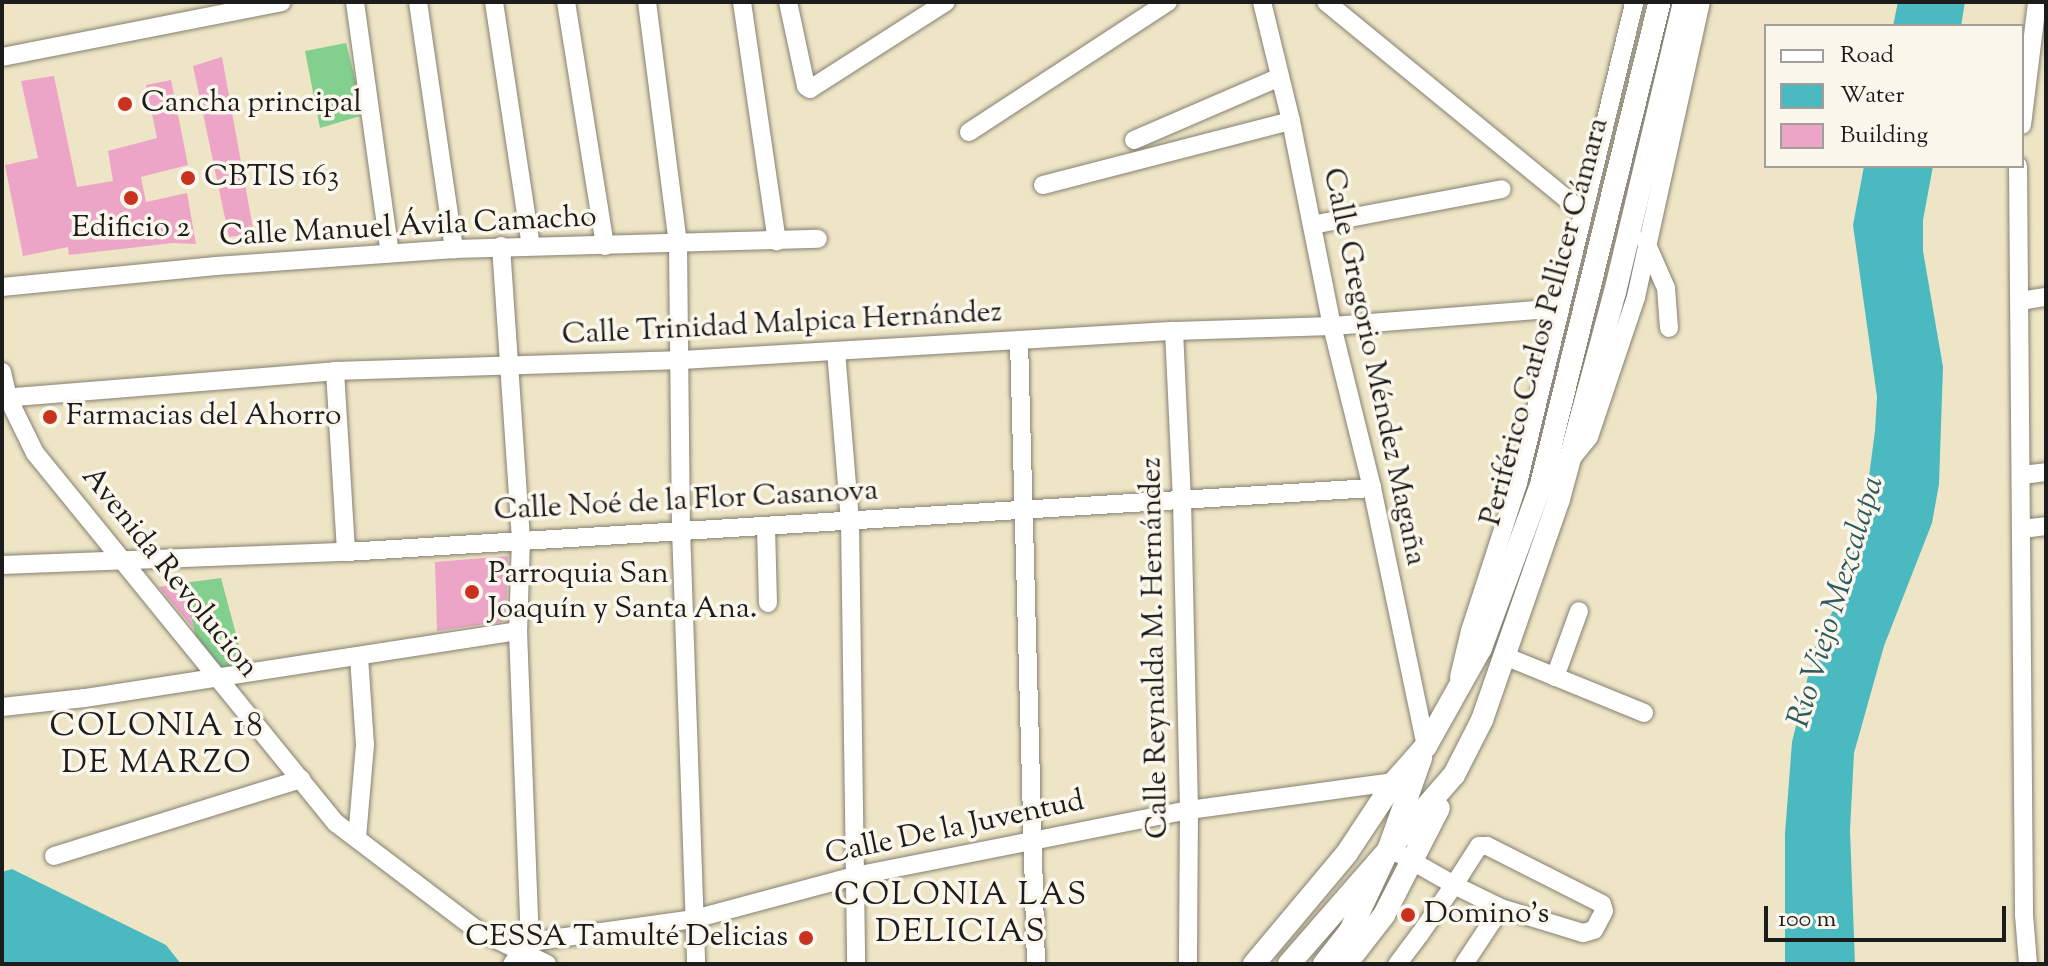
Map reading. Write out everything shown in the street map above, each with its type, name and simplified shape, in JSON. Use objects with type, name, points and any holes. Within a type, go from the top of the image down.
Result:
[{"type":"main road","name":"Periférico Carlos Pellicer Cámara","points":[[1254,964],[1347,853],[1394,782],[1426,746],[1481,648],[1541,485],[1660,2]]},
{"type":"main road","name":"Periférico Carlos Pellicer Cámara","points":[[1289,964],[1389,848],[1411,828],[1454,775],[1482,720],[1507,657],[1567,465],[1626,294],[1684,2]]},
{"type":"main road","points":[[1324,964],[1350,931],[1389,848],[1426,746]]},
{"type":"main road","points":[[1346,964],[1384,915],[1413,863],[1454,775]]},
{"type":"street","points":[[2,57],[282,2]]},
{"type":"street","points":[[355,2],[390,253]]},
{"type":"street","points":[[418,2],[454,249]]},
{"type":"street","points":[[494,2],[531,246]]},
{"type":"street","points":[[566,2],[605,246]]},
{"type":"street","points":[[647,2],[678,245],[682,360],[681,529],[696,964]]},
{"type":"street","points":[[742,2],[777,241]]},
{"type":"street","points":[[788,2],[806,86],[814,89],[946,2]]},
{"type":"street","points":[[969,132],[1168,2]]},
{"type":"street","name":"Calle Gregorio Méndez Magaña","points":[[1262,2],[1291,121],[1332,326],[1372,488],[1426,746]]},
{"type":"street","points":[[1326,2],[1583,212]]},
{"type":"street","points":[[1457,689],[1470,631],[1518,483],[1634,2]]},
{"type":"street","points":[[1669,328],[1666,288],[1637,238],[1701,2]]},
{"type":"street","points":[[2024,115],[2039,37],[2037,2]]},
{"type":"street","points":[[1134,140],[1280,77]]},
{"type":"street","points":[[1043,185],[1291,121]]},
{"type":"street","points":[[2018,168],[2024,915],[2028,964]]},
{"type":"street","points":[[1312,225],[1502,189]]},
{"type":"street","name":"Calle Manuel Ávila Camacho","points":[[2,287],[501,246],[678,245],[818,239]]},
{"type":"street","points":[[501,246],[521,538],[518,631],[522,953]]},
{"type":"street","points":[[2020,301],[2046,297]]},
{"type":"street","name":"Calle Trinidad Malpica Hernández","points":[[5,398],[335,371],[682,360],[1174,331],[1332,326],[1559,308]]},
{"type":"street","name":"Calle Reynalda M. Hernández","points":[[1174,331],[1182,500],[1189,810],[1188,964]]},
{"type":"street","points":[[1019,341],[1021,510],[1036,964]]},
{"type":"street","points":[[836,351],[850,522],[856,964]]},
{"type":"street","points":[[335,371],[346,552]]},
{"type":"street","name":"Avenida Revolucion","points":[[2,372],[5,398],[35,453],[121,563],[336,823],[477,930],[547,964]]},
{"type":"street","points":[[2022,475],[2046,472]]},
{"type":"street","name":"Calle Noé de la Flor Casanova","points":[[2,565],[121,563],[346,552],[521,538],[766,527],[1372,488]]},
{"type":"street","points":[[2022,529],[2046,526]]},
{"type":"street","points":[[766,527],[768,603]]},
{"type":"street","points":[[1555,677],[1579,611]]},
{"type":"street","points":[[2,707],[85,698],[518,631]]},
{"type":"street","points":[[357,838],[365,745],[359,656]]},
{"type":"street","points":[[1507,657],[1644,713]]},
{"type":"street","points":[[54,856],[301,779]]},
{"type":"street","name":"Calle De la Juventud","points":[[522,953],[694,919],[855,876],[1189,810],[1394,782]]},
{"type":"street","points":[[1389,848],[1454,885],[1501,908],[1583,933],[1594,930],[1604,911],[1602,904],[1487,846],[1479,846],[1454,885],[1397,964]]},
{"type":"street","points":[[1464,964],[1501,908]]},
{"type":"green space","points":[[346,43],[364,115],[320,128],[305,51]]},
{"type":"green space","points":[[221,578],[245,668],[225,672],[197,642],[183,583]]},
{"type":"water","points":[[1898,2],[1965,2],[1961,24],[1893,24]]},
{"type":"water","name":"Río Viejo Mezcalapa","points":[[1864,168],[1933,168],[1923,220],[1923,251],[1943,367],[1939,484],[1932,523],[1884,646],[1854,753],[1850,830],[1855,964],[1785,964],[1785,834],[1792,742],[1816,643],[1835,607],[1863,522],[1875,431],[1877,397],[1853,225]]},
{"type":"water","points":[[12,869],[166,945],[181,964],[2,964],[2,872]]},
{"type":"building","points":[[222,57],[254,234],[229,237],[193,66]]},
{"type":"building","points":[[54,76],[77,187],[113,181],[108,151],[157,138],[146,85],[171,80],[188,165],[141,177],[146,202],[187,193],[196,244],[173,243],[69,255],[68,247],[23,256],[5,165],[38,158],[21,81]]},
{"type":"building","name":"Parroquia San Joaquín y Santa Ana.","points":[[508,556],[506,621],[437,631],[435,562]]},
{"type":"building","points":[[183,583],[194,629],[159,587]]},
{"type":"place","name":"Cancha principal","points":[[125,104]]},
{"type":"place","name":"CBTIS 163","points":[[188,178]]},
{"type":"place","name":"Edificio 2","points":[[131,198]]},
{"type":"place","name":"Farmacias del Ahorro","points":[[50,417]]},
{"type":"place","name":"Parroquia San Joaquín y Santa Ana.","points":[[472,592]]},
{"type":"place","name":"Domino's","points":[[1408,915]]},
{"type":"place","name":"CESSA Tamulté Delicias","points":[[806,938]]},
{"type":"district","name":"COLONIA 18 DE MARZO","points":[[157,746]]},
{"type":"district","name":"COLONIA LAS DELICIAS","points":[[961,916]]}]
